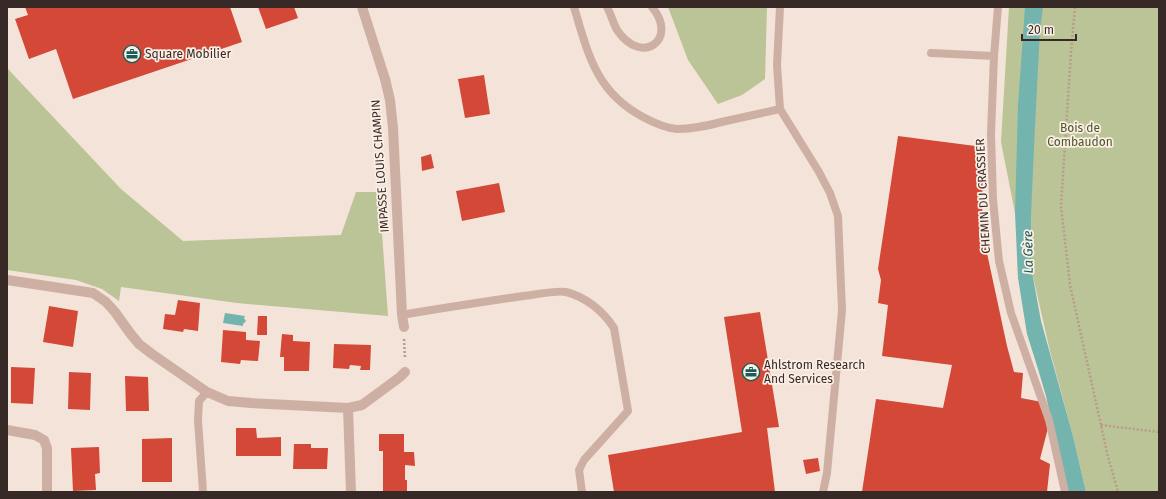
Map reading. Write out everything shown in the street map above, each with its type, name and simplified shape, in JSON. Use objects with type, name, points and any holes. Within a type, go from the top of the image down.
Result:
[{"type":"street","name":"IMPASSE LOUIS CHAMPIN","points":[[362,7],[385,78],[390,100],[393,128],[402,315],[404,327]]},
{"type":"street","points":[[7,280],[93,293],[106,302],[139,344],[206,392],[228,401],[348,408],[362,405],[400,378],[405,372]]},
{"type":"street","points":[[348,408],[350,492]]},
{"type":"street","points":[[7,430],[35,434],[44,440],[47,448],[47,492]]},
{"type":"lane","points":[[574,7],[586,48],[599,77],[616,98],[635,113],[656,124],[676,129],[698,128],[780,109]]},
{"type":"lane","points":[[607,7],[617,30],[627,41],[638,48],[648,48],[656,44],[661,34],[662,24],[652,7]]},
{"type":"lane","points":[[780,7],[777,66],[780,109],[819,172],[830,193],[838,216],[842,310],[824,492]]},
{"type":"lane","name":"CHEMIN DU CRASSIER","points":[[998,7],[994,56],[991,134],[993,200],[999,261],[1011,313],[1040,390],[1049,420],[1065,492]]},
{"type":"lane","points":[[931,53],[994,56]]},
{"type":"lane","points":[[402,315],[474,303],[565,292],[582,298],[597,308],[614,328],[628,411],[584,460],[578,470],[582,492]]},
{"type":"lane","points":[[203,492],[198,420],[199,401],[206,392]]},
{"type":"path","points":[[1075,7],[1061,206],[1070,286],[1108,457],[1118,492]]},
{"type":"path","points":[[404,327],[405,372]]},
{"type":"path","points":[[1101,425],[1159,432]]},
{"type":"green space","points":[[668,7],[767,7],[765,79],[742,95],[718,104],[688,60]]},
{"type":"green space","name":"Bois de Combaudon","points":[[1009,7],[1159,7],[1159,492],[1086,492],[1073,436],[1050,351],[1032,272],[1031,216],[1015,213],[1001,142]]},
{"type":"green space","points":[[7,68],[121,189],[183,241],[341,235],[356,192],[379,192],[388,316],[237,303],[121,287],[119,301],[102,289],[76,280],[7,270]]},
{"type":"water","name":"La Gère","points":[[1025,7],[1043,7],[1040,30],[1031,216],[1032,272],[1041,321],[1073,436],[1086,492],[1068,492],[1046,396],[1027,334],[1018,278],[1015,213],[1018,105]]},
{"type":"water","points":[[225,313],[245,316],[244,318],[246,321],[243,326],[223,323]]},
{"type":"building","name":"Square Mobilier","points":[[25,7],[230,7],[242,42],[73,99],[56,49],[29,59],[15,19],[28,15]]},
{"type":"building","points":[[258,7],[294,7],[298,18],[266,29]]},
{"type":"building","points":[[484,75],[490,114],[465,118],[458,79]]},
{"type":"building","points":[[898,136],[983,147],[982,230],[1014,372],[1023,373],[1021,398],[1042,402],[1048,428],[1040,459],[1050,464],[1047,492],[862,492],[876,399],[943,408],[952,365],[882,356],[888,305],[878,303],[881,280],[878,269]]},
{"type":"building","points":[[431,154],[434,168],[422,171],[421,157]]},
{"type":"building","points":[[499,183],[505,212],[462,221],[456,191]]},
{"type":"building","points":[[178,300],[200,303],[198,331],[184,329],[183,332],[163,329],[165,314],[175,315]]},
{"type":"building","points":[[49,306],[78,311],[73,347],[43,342]]},
{"type":"building","name":"Ahlstrom Research And Services","points":[[760,312],[779,427],[767,428],[775,492],[614,492],[608,455],[742,432],[724,317]]},
{"type":"building","points":[[258,316],[267,316],[267,335],[257,335]]},
{"type":"building","points":[[223,330],[246,332],[246,340],[260,341],[258,361],[241,360],[240,364],[221,362]]},
{"type":"building","points":[[282,334],[293,335],[293,341],[310,342],[309,371],[284,371],[284,357],[280,357]]},
{"type":"building","points":[[334,344],[371,345],[370,370],[360,370],[361,366],[350,365],[349,369],[333,368]]},
{"type":"building","points":[[11,367],[35,368],[33,404],[11,403]]},
{"type":"building","points":[[69,372],[91,373],[90,410],[68,409]]},
{"type":"building","points":[[125,376],[148,377],[149,411],[126,411]]},
{"type":"building","points":[[236,428],[256,428],[257,438],[281,437],[281,456],[236,456]]},
{"type":"building","points":[[379,434],[404,434],[404,452],[414,452],[415,466],[405,465],[407,492],[383,492],[383,451],[379,451]]},
{"type":"building","points":[[172,438],[172,482],[142,482],[142,439]]},
{"type":"building","points":[[294,444],[311,444],[311,448],[328,448],[327,469],[293,469]]},
{"type":"building","points":[[99,447],[100,473],[95,474],[96,490],[73,491],[71,448]]},
{"type":"building","points":[[818,458],[820,471],[806,474],[803,460]]},
{"type":"place","name":"Square Mobilier","points":[[132,54]]},
{"type":"place","name":"Ahlstrom Research And Services","points":[[751,372]]}]
